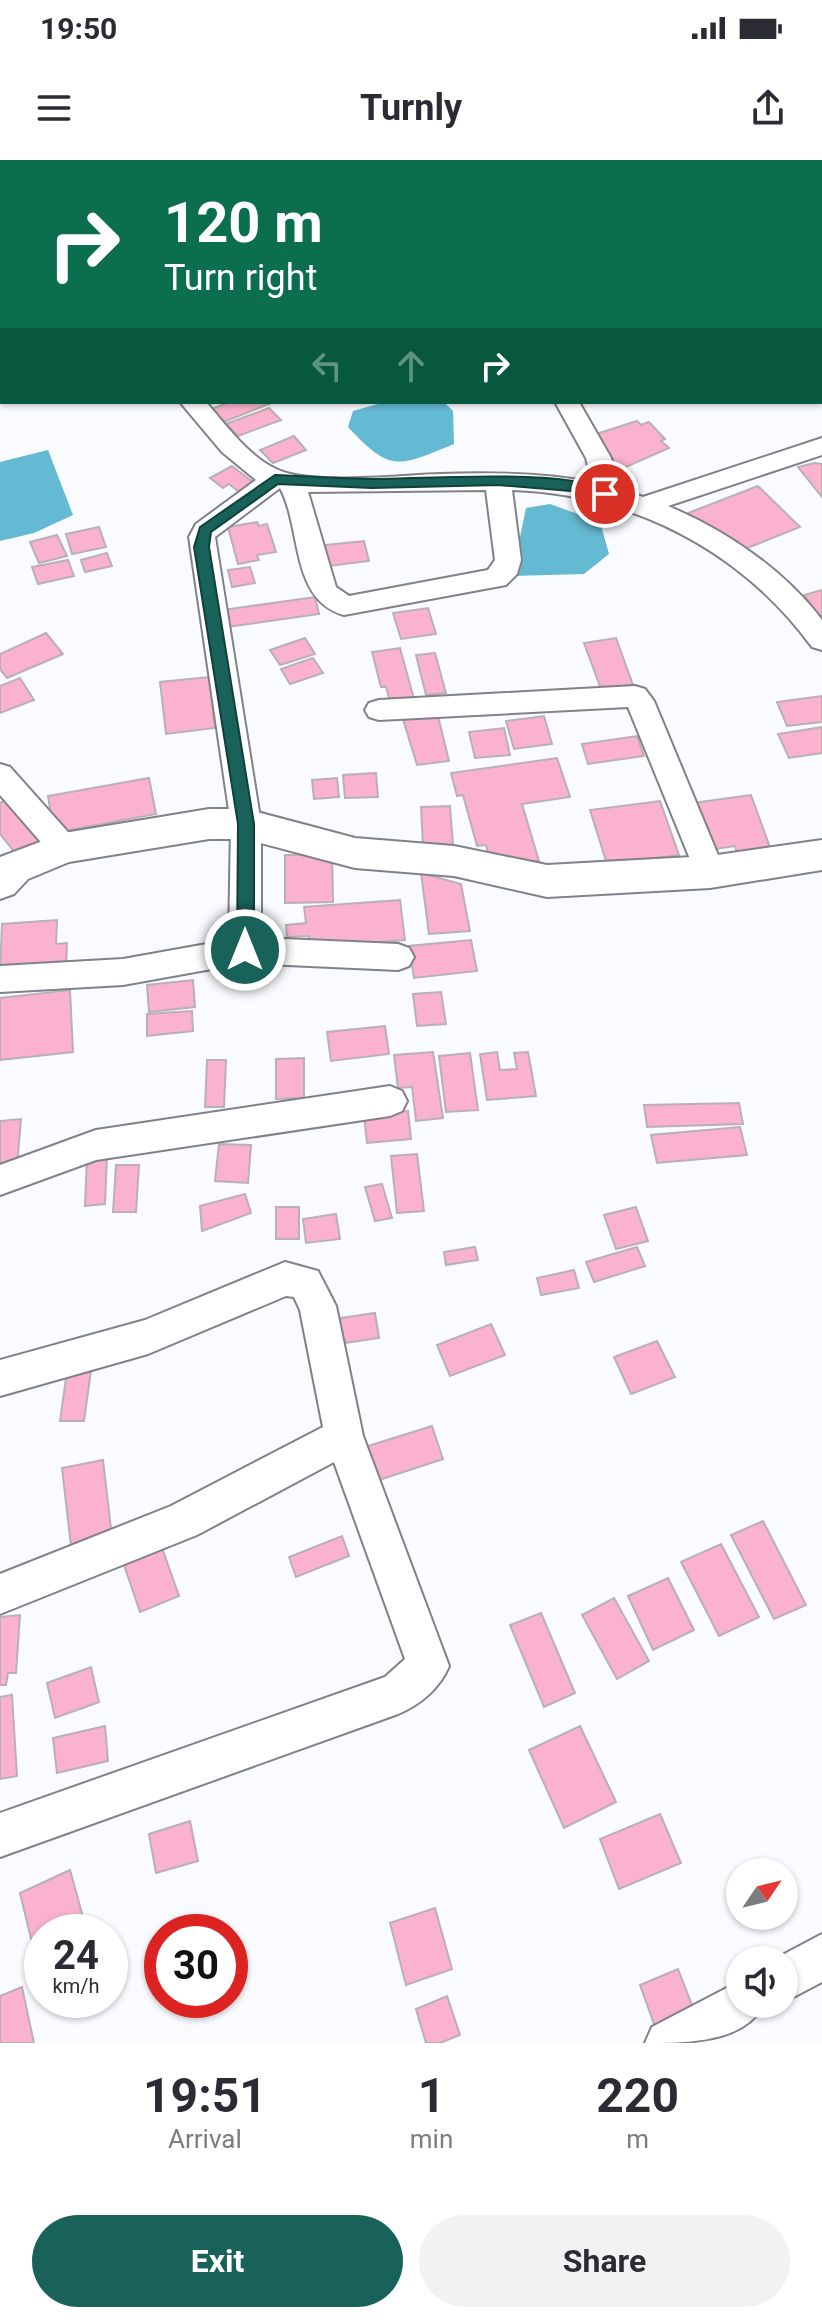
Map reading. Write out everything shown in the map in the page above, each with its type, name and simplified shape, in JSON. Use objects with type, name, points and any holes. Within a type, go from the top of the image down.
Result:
[{"type":"street","points":[[194,404],[238,453],[284,480],[498,481],[571,486],[642,506],[690,527],[753,567],[809,619],[822,640]]},
{"type":"street","points":[[568,404],[601,463],[607,480],[605,494]]},
{"type":"street","points":[[642,506],[822,446]]},
{"type":"street","points":[[284,480],[324,592],[344,606],[496,578],[504,572],[508,560],[498,481]]},
{"type":"street","points":[[245,950],[246,824],[202,537],[205,530],[284,480]]},
{"type":"street","points":[[379,710],[635,696],[710,872]]},
{"type":"street","points":[[0,775],[64,848]]},
{"type":"street","points":[[0,883],[14,868],[64,848],[209,824],[246,824],[355,853],[454,861],[547,881],[710,872],[822,855]]},
{"type":"street","points":[[0,979],[123,972],[245,950],[398,957]]},
{"type":"street","points":[[0,1180],[96,1145],[226,1127],[299,1112],[390,1101]]},
{"type":"street","points":[[0,1378],[148,1337],[285,1279],[305,1283],[318,1306],[344,1436],[428,1666],[398,1693],[0,1835]]},
{"type":"street","points":[[0,1594],[183,1521],[344,1436]]},
{"type":"street","points":[[798,1971],[822,1957]]},
{"type":"street","points":[[668,2043],[726,2012]]},
{"type":"water","points":[[378,404],[446,404],[453,411],[454,444],[407,461],[386,459],[348,427],[353,411]]},
{"type":"water","points":[[48,450],[73,515],[34,533],[0,541],[0,462]]},
{"type":"water","points":[[550,504],[600,522],[609,554],[584,574],[512,576],[526,508]]},
{"type":"building","points":[[225,404],[269,404],[221,423],[209,410]]},
{"type":"building","points":[[269,408],[281,420],[238,436],[226,424]]},
{"type":"building","points":[[637,421],[641,425],[649,422],[669,448],[621,469],[590,436]]},
{"type":"building","points":[[294,436],[306,450],[273,463],[260,450]]},
{"type":"building","points":[[822,464],[822,497],[798,467]]},
{"type":"building","points":[[232,466],[254,483],[239,492],[229,484],[223,488],[210,478]]},
{"type":"building","points":[[758,486],[800,527],[740,551],[683,515]]},
{"type":"building","points":[[257,522],[259,526],[267,524],[276,552],[257,555],[259,560],[238,564],[228,527]]},
{"type":"building","points":[[99,527],[106,547],[72,554],[66,534]]},
{"type":"building","points":[[57,535],[67,556],[39,563],[30,542]]},
{"type":"building","points":[[364,541],[369,561],[321,567],[316,546]]},
{"type":"building","points":[[107,553],[112,566],[85,572],[81,560]]},
{"type":"building","points":[[68,560],[74,576],[38,584],[32,567]]},
{"type":"building","points":[[250,567],[255,583],[232,587],[228,570]]},
{"type":"building","points":[[822,590],[822,619],[804,595]]},
{"type":"building","points":[[315,597],[319,614],[220,628],[216,611]]},
{"type":"building","points":[[428,608],[436,634],[401,639],[393,613]]},
{"type":"building","points":[[46,633],[63,654],[7,678],[0,669],[0,654]]},
{"type":"building","points":[[305,638],[315,654],[280,665],[270,650]]},
{"type":"building","points":[[616,638],[633,685],[601,689],[584,643]]},
{"type":"building","points":[[400,648],[414,699],[390,702],[386,687],[381,687],[372,652]]},
{"type":"building","points":[[435,653],[446,693],[426,695],[416,655]]},
{"type":"building","points":[[313,658],[323,673],[290,684],[281,669]]},
{"type":"building","points":[[209,677],[215,728],[166,734],[160,682]]},
{"type":"building","points":[[20,678],[34,700],[0,713],[0,686]]},
{"type":"building","points":[[822,696],[822,722],[787,726],[777,702]]},
{"type":"building","points":[[437,712],[449,761],[417,765],[402,716]]},
{"type":"building","points":[[544,716],[552,744],[514,749],[506,721]]},
{"type":"building","points":[[822,727],[822,753],[789,758],[778,734]]},
{"type":"building","points":[[504,728],[510,755],[475,758],[469,732]]},
{"type":"building","points":[[637,736],[644,756],[588,764],[582,744]]},
{"type":"building","points":[[557,758],[570,797],[522,804],[539,861],[491,863],[486,845],[477,846],[463,795],[457,796],[451,773]]},
{"type":"building","points":[[376,773],[378,797],[345,798],[343,775]]},
{"type":"building","points":[[149,778],[156,814],[54,833],[48,796]]},
{"type":"building","points":[[337,778],[339,797],[314,799],[312,780]]},
{"type":"building","points":[[751,795],[772,853],[738,857],[735,846],[709,850],[692,803]]},
{"type":"building","points":[[11,797],[44,839],[16,854],[0,834],[0,803]]},
{"type":"building","points":[[660,801],[679,855],[607,864],[590,810]]},
{"type":"building","points":[[450,806],[453,845],[423,846],[421,807]]},
{"type":"building","points":[[332,854],[333,902],[285,903],[285,855]]},
{"type":"building","points":[[421,873],[461,884],[470,931],[429,934]]},
{"type":"building","points":[[400,900],[405,940],[310,948],[309,936],[287,937],[286,925],[306,923],[304,907]]},
{"type":"building","points":[[57,920],[56,944],[67,943],[66,970],[0,974],[2,924]]},
{"type":"building","points":[[471,940],[477,971],[414,978],[409,946]]},
{"type":"building","points":[[193,980],[195,1007],[149,1012],[147,985]]},
{"type":"building","points":[[70,990],[73,1052],[0,1060],[0,998]]},
{"type":"building","points":[[441,992],[446,1024],[417,1026],[413,994]]},
{"type":"building","points":[[192,1011],[193,1031],[147,1036],[147,1014]]},
{"type":"building","points":[[385,1026],[389,1054],[331,1061],[327,1032]]},
{"type":"building","points":[[433,1052],[443,1118],[416,1121],[412,1087],[398,1088],[394,1055]]},
{"type":"building","points":[[497,1052],[500,1070],[517,1069],[514,1053],[528,1052],[536,1096],[487,1100],[480,1054]]},
{"type":"building","points":[[470,1053],[478,1110],[446,1112],[439,1056]]},
{"type":"building","points":[[304,1058],[304,1098],[276,1099],[276,1059]]},
{"type":"building","points":[[207,1060],[226,1060],[224,1107],[205,1107]]},
{"type":"building","points":[[739,1103],[743,1124],[647,1127],[644,1105]]},
{"type":"building","points":[[408,1111],[411,1139],[367,1143],[364,1115]]},
{"type":"building","points":[[21,1119],[17,1166],[0,1168],[0,1121]]},
{"type":"building","points":[[740,1127],[747,1155],[657,1163],[651,1135]]},
{"type":"building","points":[[219,1144],[251,1145],[248,1183],[215,1181]]},
{"type":"building","points":[[417,1154],[424,1211],[397,1213],[391,1156]]},
{"type":"building","points":[[107,1155],[105,1204],[85,1206],[87,1156]]},
{"type":"building","points":[[116,1165],[139,1165],[136,1212],[113,1212]]},
{"type":"building","points":[[382,1184],[392,1218],[375,1221],[365,1187]]},
{"type":"building","points":[[245,1194],[251,1213],[202,1231],[200,1206]]},
{"type":"building","points":[[276,1207],[299,1207],[299,1239],[276,1239]]},
{"type":"building","points":[[636,1207],[648,1241],[616,1249],[604,1215]]},
{"type":"building","points":[[336,1214],[340,1239],[306,1243],[303,1219]]},
{"type":"building","points":[[475,1247],[478,1260],[446,1265],[444,1252]]},
{"type":"building","points":[[637,1247],[645,1266],[594,1282],[586,1262]]},
{"type":"building","points":[[574,1270],[579,1288],[541,1295],[537,1278]]},
{"type":"building","points":[[375,1313],[379,1338],[331,1345],[327,1320]]},
{"type":"building","points":[[491,1324],[505,1355],[450,1376],[437,1345]]},
{"type":"building","points":[[657,1341],[675,1377],[631,1394],[614,1357]]},
{"type":"building","points":[[67,1371],[91,1371],[84,1421],[60,1421]]},
{"type":"building","points":[[432,1426],[443,1459],[376,1481],[365,1447]]},
{"type":"building","points":[[103,1460],[112,1537],[71,1546],[62,1468]]},
{"type":"building","points":[[763,1521],[806,1605],[774,1619],[731,1535]]},
{"type":"building","points":[[342,1536],[349,1556],[296,1577],[289,1557]]},
{"type":"building","points":[[160,1542],[179,1596],[140,1612],[122,1559]]},
{"type":"building","points":[[721,1544],[759,1617],[719,1636],[681,1562]]},
{"type":"building","points":[[668,1578],[694,1630],[653,1650],[628,1596]]},
{"type":"building","points":[[614,1598],[649,1661],[617,1679],[582,1615]]},
{"type":"building","points":[[541,1613],[575,1693],[544,1707],[510,1625]]},
{"type":"building","points":[[20,1615],[16,1673],[8,1673],[6,1685],[0,1685],[0,1617]]},
{"type":"building","points":[[91,1667],[99,1702],[55,1718],[47,1683]]},
{"type":"building","points":[[12,1695],[17,1776],[0,1779],[0,1697]]},
{"type":"building","points":[[105,1726],[108,1761],[57,1773],[53,1738]]},
{"type":"building","points":[[580,1726],[616,1802],[564,1828],[529,1750]]},
{"type":"building","points":[[660,1814],[681,1863],[619,1889],[600,1839]]},
{"type":"building","points":[[190,1821],[198,1861],[156,1873],[149,1834]]},
{"type":"building","points":[[70,1870],[82,1914],[25,1914],[20,1893]]},
{"type":"building","points":[[435,1908],[452,1969],[406,1985],[390,1923]]},
{"type":"building","points":[[678,1969],[697,2018],[658,2035],[640,1985]]},
{"type":"building","points":[[22,1987],[24,2018],[29,2018],[34,2043],[0,2043],[0,1996]]},
{"type":"building","points":[[447,1996],[460,2035],[440,2043],[426,2043],[416,2009]]},
{"type":"route","points":[[245,950],[246,824],[201,547],[205,530],[275,479],[372,483],[498,481],[571,486],[605,494]]}]
